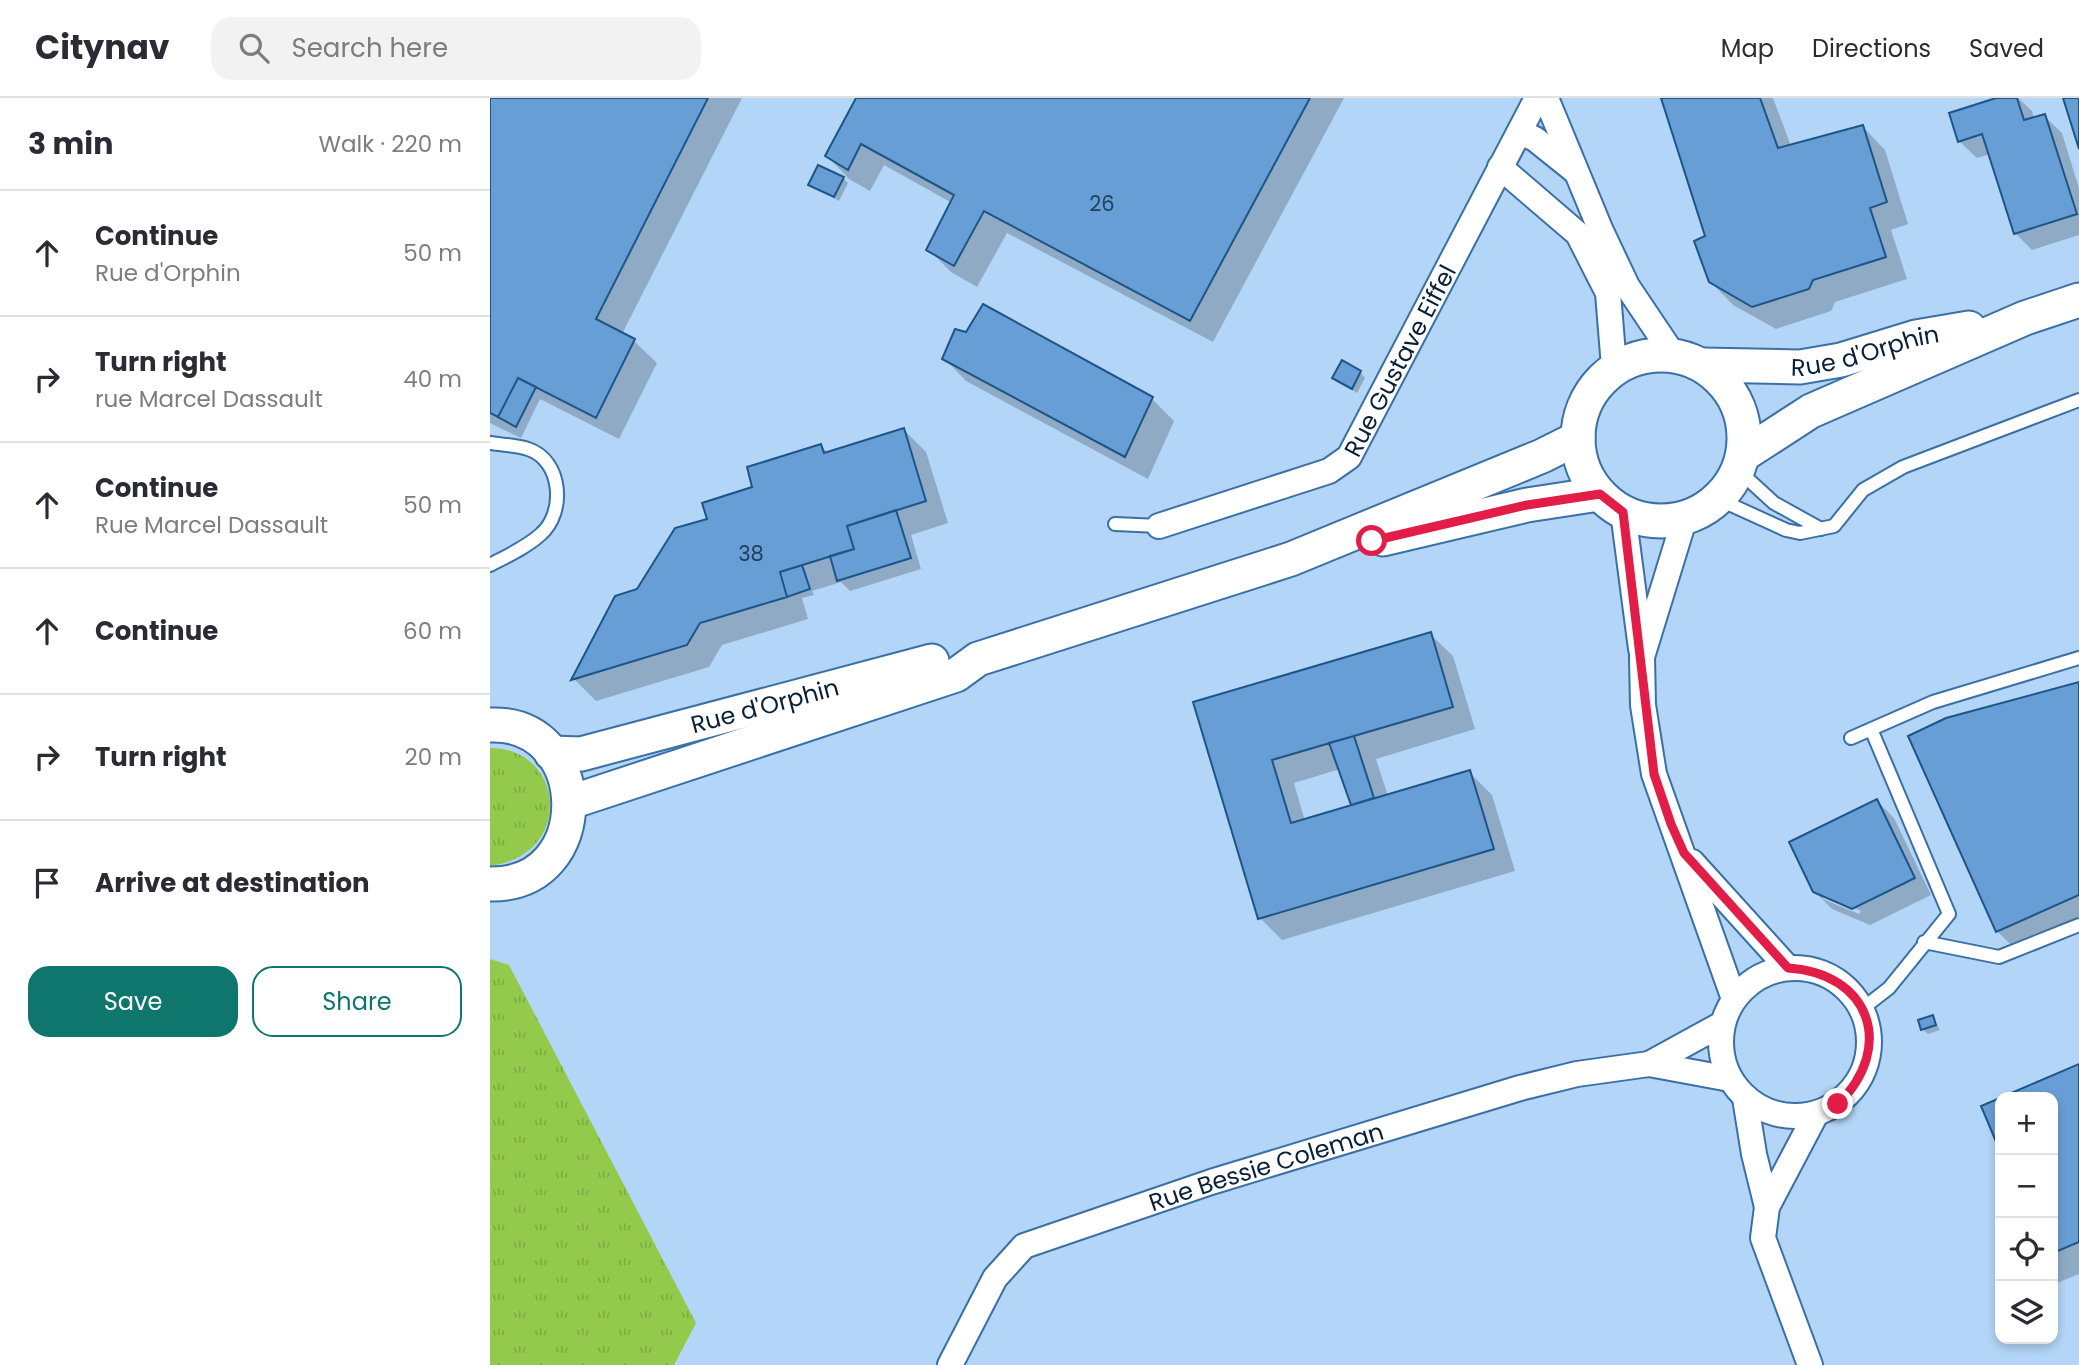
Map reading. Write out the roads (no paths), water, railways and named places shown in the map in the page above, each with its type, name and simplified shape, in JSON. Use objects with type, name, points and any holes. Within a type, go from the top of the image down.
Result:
[{"type":"main road","name":"Rue d'Orphin","points":[[1740,463],[1811,411],[2025,318],[2079,300]]},
{"type":"main road","name":"Rue d'Orphin","points":[[1688,361],[1800,367],[1841,360],[1916,337],[2025,318]]},
{"type":"main road","points":[[1658,354],[1688,361],[1723,382],[1738,404],[1744,429],[1740,463],[1718,499],[1685,517],[1655,521],[1611,503],[1583,468],[1578,438],[1585,404],[1614,367],[1658,354]]},
{"type":"main road","name":"Rue d'Orphin","points":[[571,802],[956,675],[978,659],[1292,558],[1578,438]]},
{"type":"main road","name":"Rue d'Orphin","points":[[1292,558],[1527,505],[1611,503]]},
{"type":"main road","name":"Rue d'Orphin","points":[[551,753],[580,754],[947,657],[978,659]]},
{"type":"main road","points":[[490,725],[516,729],[536,738],[551,753],[565,776],[571,802],[568,825],[559,847],[544,865],[524,878],[490,884]]},
{"type":"street","name":"Rue Gustave Eiffel","points":[[1159,526],[1329,471],[1349,457],[1537,98]]},
{"type":"street","points":[[1546,98],[1575,172],[1627,286],[1688,361]]},
{"type":"street","points":[[1520,132],[1535,139],[1575,172]]},
{"type":"street","points":[[1500,167],[1541,205],[1578,234],[1608,293],[1614,367]]},
{"type":"street","points":[[1485,198],[1541,205]]},
{"type":"street","points":[[1611,503],[1642,657],[1643,705],[1654,774],[1734,999]]},
{"type":"street","points":[[1642,657],[1685,517]]},
{"type":"street","points":[[1684,853],[1788,968]]},
{"type":"street","points":[[1788,968],[1810,969],[1831,977],[1849,991],[1861,1009],[1869,1036],[1864,1072],[1855,1087],[1838,1104],[1816,1114],[1791,1117],[1767,1112],[1745,1098],[1730,1079],[1719,1050],[1722,1024],[1734,999],[1749,983],[1767,973],[1788,968]]},
{"type":"street","points":[[1649,1064],[1722,1024]]},
{"type":"street","points":[[1649,1064],[1730,1079]]},
{"type":"street","name":"Rue Bessie Coleman","points":[[950,1365],[995,1278],[1024,1246],[1131,1207],[1520,1088],[1577,1074],[1649,1064]]},
{"type":"street","points":[[1745,1098],[1754,1154],[1767,1207]]},
{"type":"street","points":[[1810,1365],[1763,1238],[1767,1207],[1816,1114]]},
{"type":"lane","points":[[1718,499],[1780,529],[1800,533],[1834,526],[1863,490],[1903,467],[2079,400]]},
{"type":"lane","points":[[490,443],[530,449],[548,466],[557,486],[559,502],[556,516],[541,534],[490,565]]},
{"type":"lane","points":[[1740,463],[1774,503],[1821,529]]},
{"type":"lane","points":[[1115,524],[1159,526]]},
{"type":"lane","points":[[1851,737],[1933,702],[2079,658]]},
{"type":"lane","points":[[1861,1009],[1889,988],[1949,914],[1871,729]]},
{"type":"lane","points":[[1924,942],[1999,957],[2079,925]]}]
